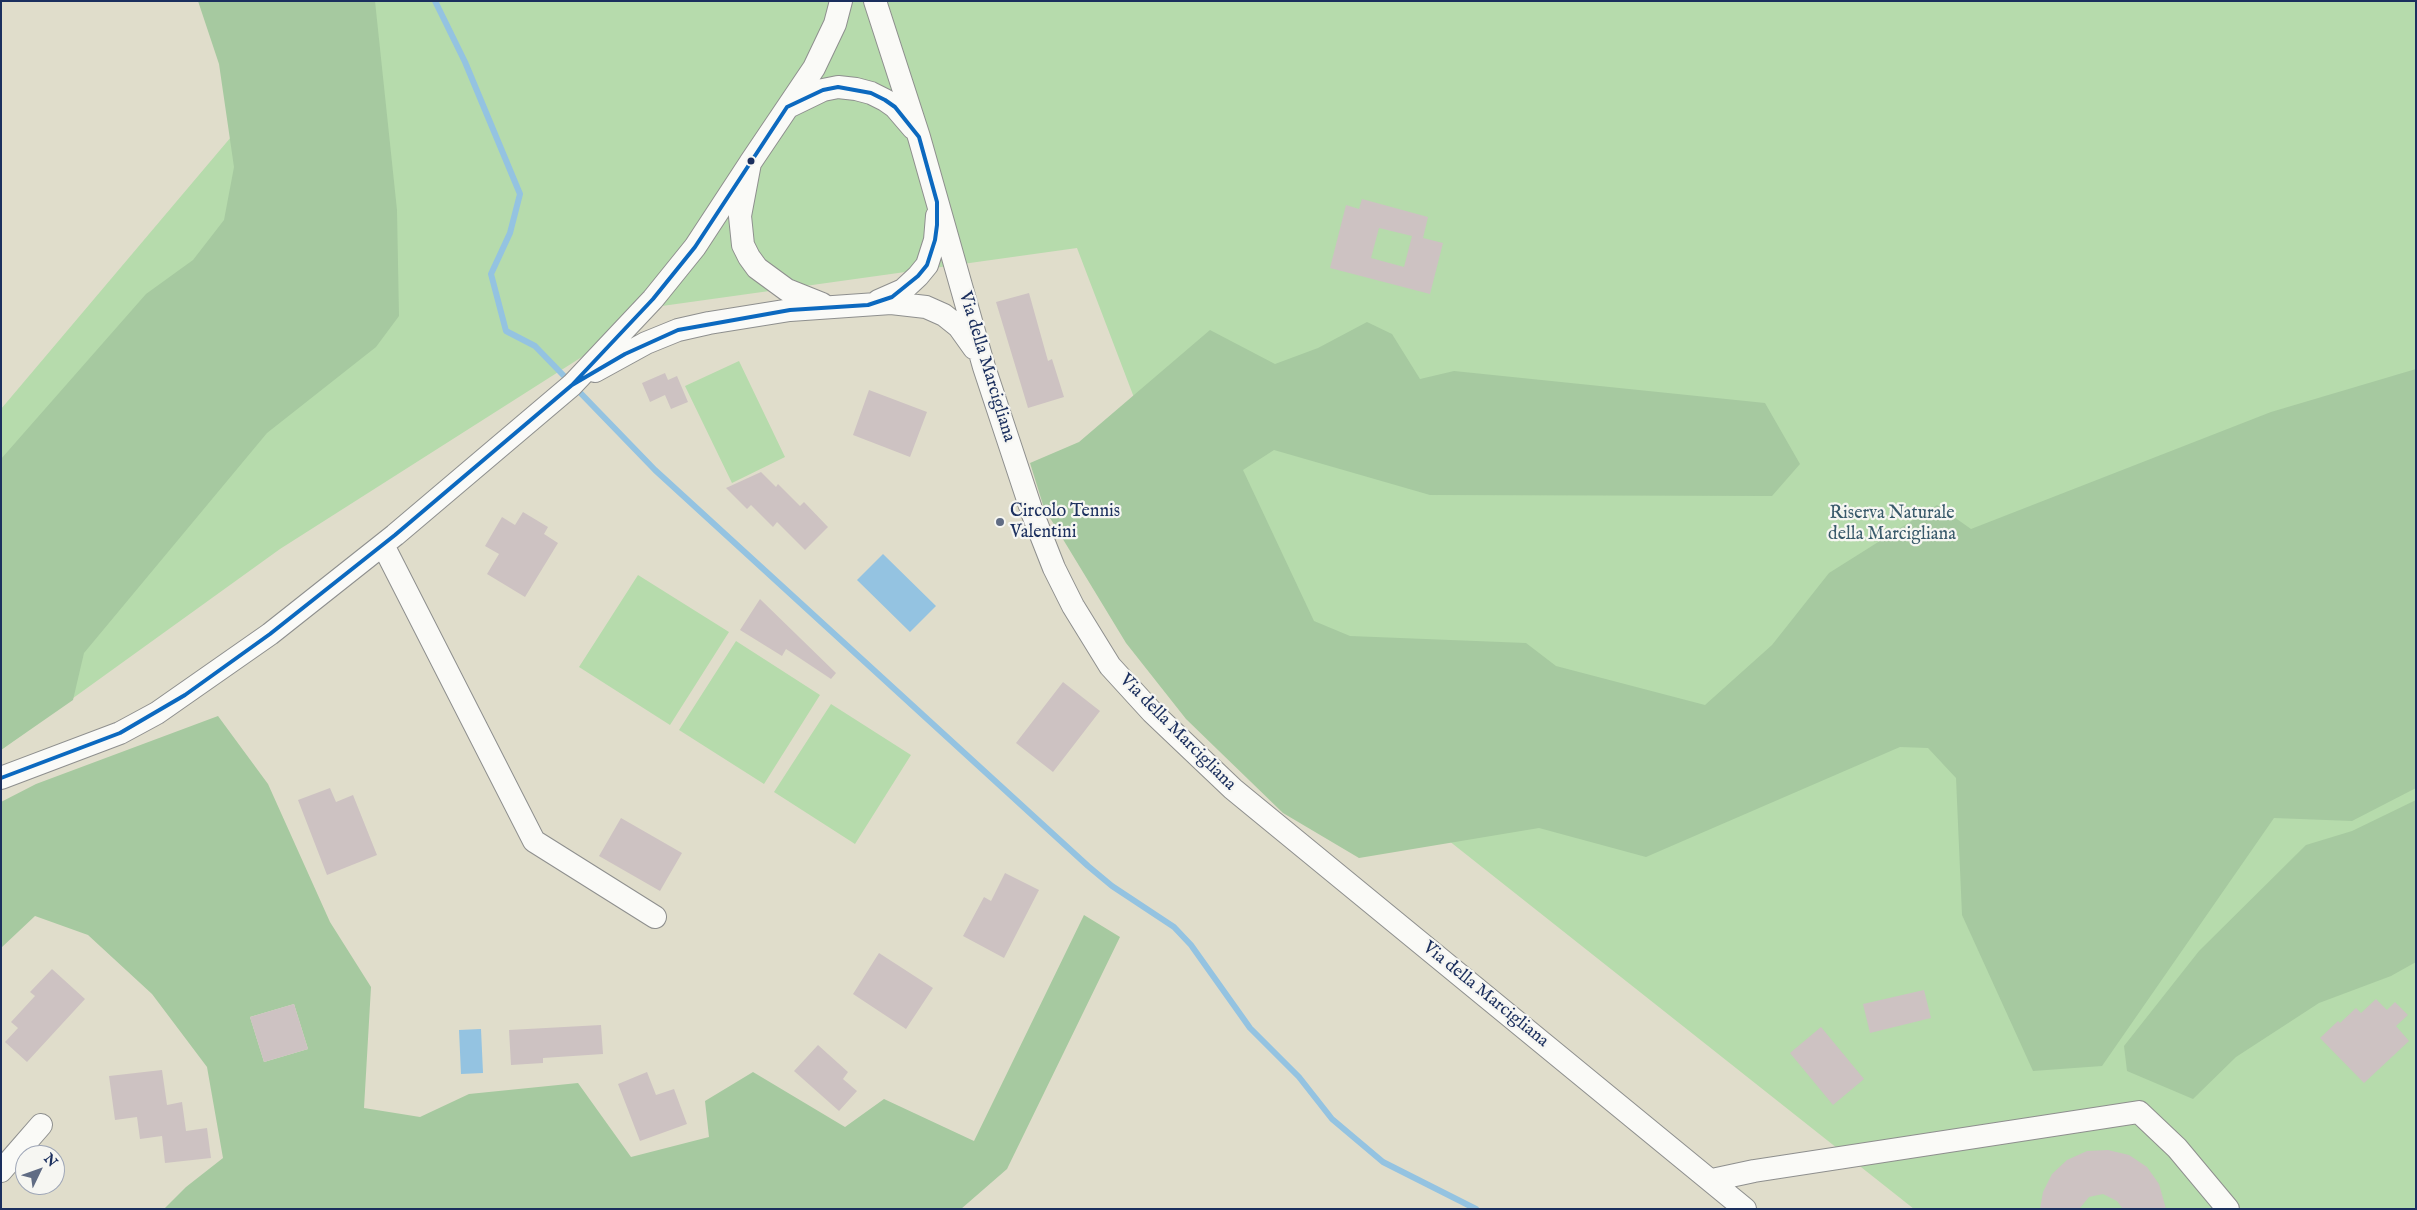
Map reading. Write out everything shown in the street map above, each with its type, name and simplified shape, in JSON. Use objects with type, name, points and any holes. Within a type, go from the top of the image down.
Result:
[{"type":"street","points":[[1,778],[120,733],[157,713],[262,640],[383,545],[572,385],[653,299],[695,247],[814,68],[835,24],[841,1]]},
{"type":"street","name":"Via della Marcigliana","points":[[876,1],[919,137],[984,367],[1032,512],[1054,568],[1091,637],[1130,690],[1192,752],[1233,789],[1745,1209]]},
{"type":"street","points":[[787,107],[823,90],[838,87],[856,89],[871,93],[895,107],[919,137]]},
{"type":"street","points":[[750,163],[740,216],[741,232],[748,257],[767,277],[787,290],[833,307]]},
{"type":"street","points":[[868,305],[892,297],[903,290],[918,276],[926,265],[935,240],[937,202]]},
{"type":"street","points":[[572,385],[624,354],[678,330],[749,316],[868,305],[926,307],[944,315],[966,336],[984,367]]},
{"type":"street","points":[[383,545],[534,841],[655,917]]},
{"type":"street","points":[[1712,1180],[1754,1171],[2138,1112],[2177,1148],[2228,1209]]},
{"type":"street","points":[[1,1171],[41,1125]]},
{"type":"green space","points":[[198,1],[375,1],[397,210],[399,316],[376,347],[267,433],[84,653],[73,700],[1,750],[1,459],[146,294],[193,260],[224,220],[234,167],[219,64]]},
{"type":"green space","name":"Riserva Naturale della Marcigliana","points":[[227,1],[2416,1],[2416,1209],[1914,1209],[1362,772],[1191,547],[1077,248],[662,306],[280,549],[1,750],[1,409],[264,98]]},
{"type":"green space","points":[[1367,322],[1392,334],[1420,379],[1454,371],[1765,403],[1800,464],[1772,496],[1430,495],[1274,450],[1243,470],[1314,621],[1350,636],[1526,643],[1556,666],[1705,705],[1772,645],[1829,573],[1937,505],[1971,529],[2271,412],[2416,369],[2416,788],[2352,821],[2274,818],[2102,1066],[2033,1071],[1962,915],[1956,778],[1928,748],[1900,747],[1646,857],[1539,828],[1359,858],[1283,813],[1186,719],[1126,643],[1044,508],[1030,463],[1079,442],[1210,330],[1275,364],[1318,348]]},
{"type":"green space","points":[[739,361],[785,457],[732,483],[685,386]]},
{"type":"green space","points":[[638,575],[729,632],[670,725],[579,667]]},
{"type":"green space","points":[[736,641],[820,695],[764,784],[679,730]]},
{"type":"green space","points":[[831,704],[911,755],[855,844],[774,792]]},
{"type":"green space","points":[[218,716],[268,784],[330,922],[371,987],[364,1108],[420,1117],[469,1094],[578,1083],[631,1157],[709,1137],[705,1101],[753,1072],[845,1127],[884,1099],[974,1141],[1084,915],[1120,937],[1007,1169],[961,1209],[164,1209],[186,1187],[223,1158],[207,1067],[152,994],[88,935],[35,916],[1,948],[1,802],[36,784]],"holes":[[[294,1004],[308,1049],[264,1062],[250,1017]]]},
{"type":"green space","points":[[2416,800],[2416,962],[2391,976],[2319,1003],[2236,1057],[2193,1099],[2127,1071],[2124,1046],[2199,951],[2306,845],[2352,831]]},
{"type":"water","points":[[883,554],[936,606],[910,632],[857,580]]},
{"type":"water","points":[[481,1029],[483,1073],[461,1074],[459,1030]]},
{"type":"building","points":[[1362,199],[1428,217],[1423,238],[1443,243],[1430,294],[1330,268],[1346,205],[1359,209]],"holes":[[[1379,228],[1412,236],[1404,267],[1371,258]]]},
{"type":"building","points":[[1029,293],[1048,361],[1052,359],[1064,397],[1028,408],[996,302]]},
{"type":"building","points":[[665,373],[668,380],[677,376],[688,402],[671,409],[665,395],[650,402],[642,383]]},
{"type":"building","points":[[869,390],[927,412],[910,457],[853,435]]},
{"type":"building","points":[[761,472],[776,487],[778,484],[800,506],[804,502],[828,527],[805,550],[777,522],[773,527],[751,505],[747,509],[726,488]]},
{"type":"building","points":[[523,512],[548,527],[544,534],[558,543],[525,597],[487,574],[499,554],[485,546],[502,517],[515,525]]},
{"type":"building","points":[[760,599],[836,673],[831,679],[786,649],[782,656],[740,630]]},
{"type":"building","points":[[1063,682],[1100,711],[1053,772],[1016,743]]},
{"type":"building","points":[[330,788],[336,802],[353,795],[377,855],[327,875],[298,800]]},
{"type":"building","points":[[621,818],[682,853],[660,891],[599,856]]},
{"type":"building","points":[[1005,873],[1039,890],[1004,958],[963,936],[984,897],[991,901]]},
{"type":"building","points":[[879,953],[933,988],[906,1029],[853,994]]},
{"type":"building","points":[[52,969],[85,999],[27,1062],[5,1042],[18,1028],[11,1022],[35,996],[30,992]]},
{"type":"building","points":[[1924,990],[1931,1018],[1870,1033],[1863,1004]]},
{"type":"building","points":[[2376,999],[2387,1010],[2395,1002],[2408,1015],[2396,1026],[2409,1041],[2364,1083],[2320,1038],[2338,1021],[2340,1023],[2356,1008],[2361,1013]]},
{"type":"building","points":[[294,1004],[308,1049],[264,1062],[250,1017]]},
{"type":"building","points":[[601,1025],[603,1054],[543,1058],[543,1063],[511,1065],[509,1030]]},
{"type":"building","points":[[1821,1027],[1864,1079],[1833,1105],[1790,1053]]},
{"type":"building","points":[[818,1045],[848,1072],[843,1079],[857,1091],[839,1111],[794,1071]]},
{"type":"building","points":[[162,1070],[167,1105],[182,1102],[186,1131],[207,1128],[211,1158],[165,1163],[162,1136],[140,1139],[137,1117],[115,1120],[109,1076]]},
{"type":"building","points":[[647,1072],[656,1095],[674,1089],[687,1124],[640,1141],[618,1084]]},
{"type":"building","points":[[2108,1150],[2129,1155],[2147,1167],[2159,1184],[2166,1209],[2123,1209],[2117,1201],[2103,1194],[2089,1197],[2079,1209],[2040,1209],[2043,1192],[2052,1174],[2067,1160],[2087,1151]]},
{"type":"waterway","points":[[435,1],[465,62],[520,194],[510,233],[491,274],[506,331],[535,346],[655,470],[1088,866],[1112,886],[1174,927],[1191,945],[1250,1028],[1299,1077],[1332,1119],[1383,1162],[1476,1209]]},
{"type":"transit line","points":[[838,87],[871,93],[885,100],[895,107],[919,137],[937,202],[937,225],[935,240],[927,265],[918,276],[892,297],[868,305],[790,310],[678,330],[625,354],[572,385],[653,299],[695,247],[787,107],[823,90],[838,87]]},
{"type":"transit line","points":[[1,778],[120,733],[185,695],[270,634],[395,535],[572,385]]},
{"type":"place","name":"Circolo Tennis Valentini","points":[[1000,522]]}]
